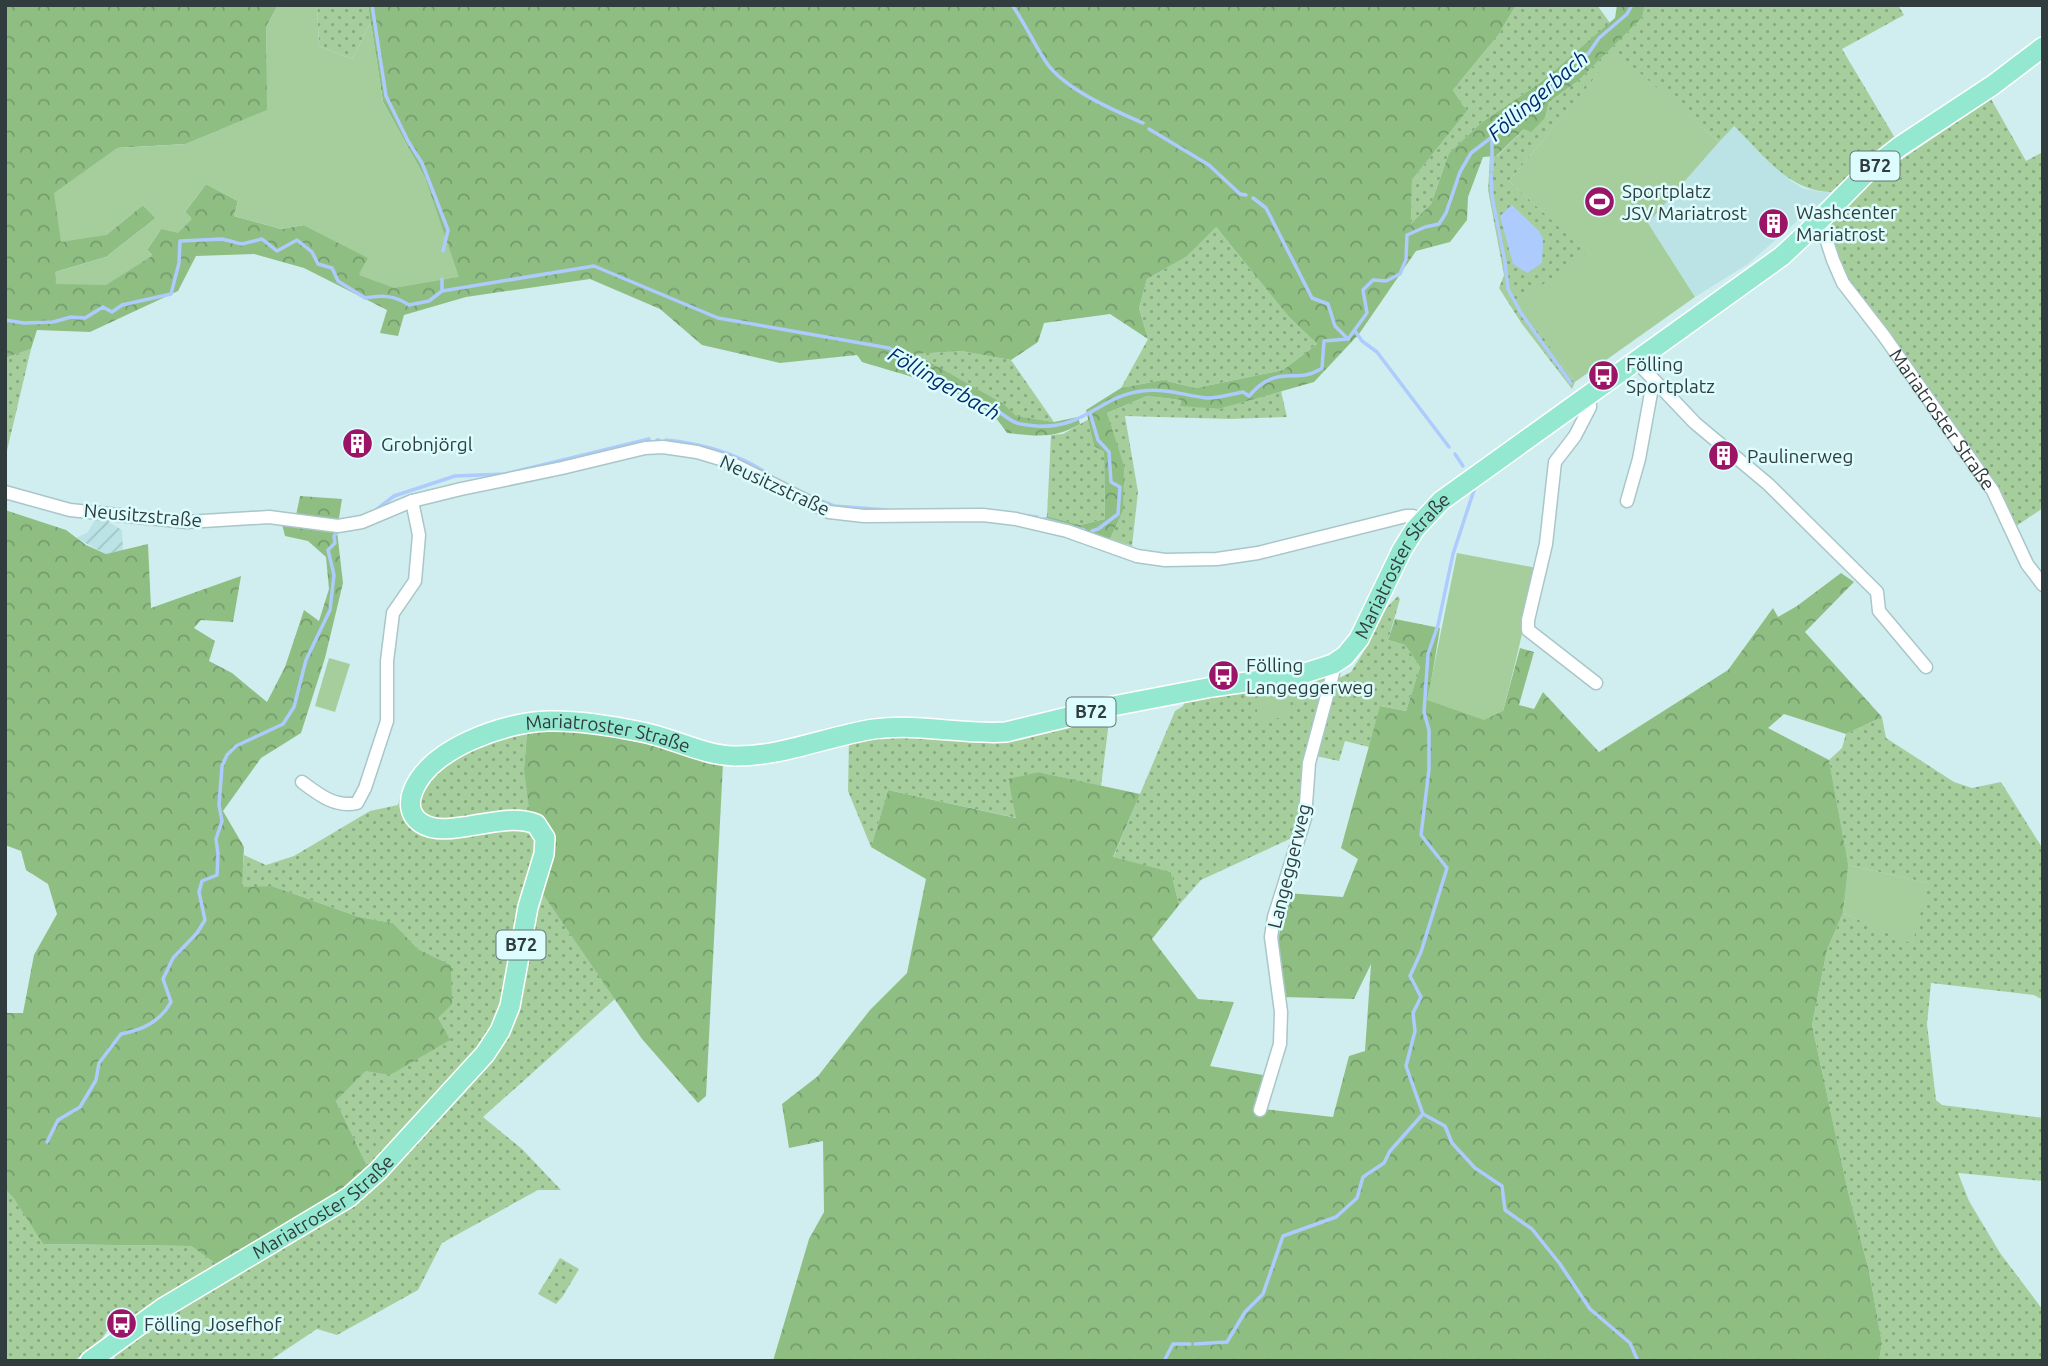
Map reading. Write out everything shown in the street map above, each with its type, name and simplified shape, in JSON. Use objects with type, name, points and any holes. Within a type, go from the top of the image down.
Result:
[{"type":"main road","name":"Mariatroster Straße","points":[[90,1361],[163,1308],[349,1197],[378,1171],[464,1078],[496,1038],[510,1006],[528,906],[544,854],[545,838],[536,824],[520,820],[448,828],[427,826],[415,819],[410,802],[416,785],[428,767],[459,746],[498,731],[547,721],[643,732],[705,751],[733,756],[764,754],[875,729],[925,727],[978,733],[1006,732],[1113,706],[1212,687],[1302,674],[1333,664],[1345,656],[1359,639],[1402,550],[1421,522],[1452,493],[1782,256],[1866,173],[2043,47]]},
{"type":"street","name":"Mariatroster Straße","points":[[1820,220],[1838,275],[1884,335],[1993,491],[2027,564],[2043,585]]},
{"type":"street","points":[[1635,360],[1653,382],[1695,423],[1768,484],[1877,592],[1879,611],[1926,667]]},
{"type":"street","points":[[1627,501],[1639,459],[1653,382]]},
{"type":"street","points":[[1588,394],[1590,407],[1555,462],[1546,544],[1528,620],[1528,631],[1596,683]]},
{"type":"street","name":"Neusitzstraße","points":[[5,492],[70,510],[175,520],[269,517],[338,526],[362,522],[412,501],[645,448],[663,447],[697,452],[727,461],[829,512],[864,516],[983,515],[1016,519],[1067,531],[1137,556],[1165,560],[1258,553],[1405,516],[1413,516],[1421,522]]},
{"type":"street","points":[[302,782],[321,796],[346,806],[357,803],[365,788],[387,721],[387,662],[393,613],[415,580],[419,535],[412,501]]},
{"type":"street","name":"Langeggerweg","points":[[1260,1110],[1280,1044],[1281,1012],[1271,937],[1274,917],[1304,818],[1309,763],[1333,673],[1333,664]]},
{"type":"shaded area","points":[[1733,125],[1790,180],[1802,188],[1835,192],[1748,264],[1695,297],[1648,223]]},
{"type":"shaded area","points":[[96,518],[102,518],[122,530],[123,550],[106,554],[76,538],[88,532]]},
{"type":"green space","points":[[5,5],[278,5],[266,27],[268,110],[186,144],[117,148],[106,235],[143,205],[156,218],[106,257],[55,272],[152,255],[147,250],[161,229],[191,218],[185,212],[206,184],[238,201],[234,216],[281,229],[304,225],[369,258],[359,274],[426,180],[383,102],[368,5],[1516,5],[1499,34],[1453,90],[1467,111],[1412,180],[1411,224],[1431,204],[1449,153],[1482,122],[1541,82],[1615,18],[1617,5],[1645,5],[1642,18],[1578,81],[1549,102],[1545,118],[1531,132],[1524,129],[1496,156],[1483,157],[1468,197],[1467,220],[1450,242],[1416,251],[1359,334],[1314,382],[1219,409],[1180,406],[1181,400],[1147,396],[1107,413],[1124,466],[1123,511],[1110,539],[1043,521],[1047,516],[1080,525],[1105,519],[1104,452],[1094,446],[1086,410],[1121,388],[1162,380],[1196,388],[1283,370],[1317,344],[1288,316],[1216,227],[1186,257],[1147,279],[1139,308],[1148,339],[1110,314],[1044,323],[1038,342],[1011,360],[961,351],[915,354],[1004,404],[1016,416],[1054,422],[1078,417],[1080,424],[1071,429],[1045,435],[1007,433],[992,414],[960,395],[928,382],[862,362],[857,355],[780,363],[702,345],[660,309],[590,279],[466,297],[404,315],[398,336],[380,333],[387,310],[304,268],[254,254],[196,256],[178,291],[90,332],[37,330],[31,349],[5,358]]},
{"type":"green space","points":[[278,5],[317,5],[319,46],[352,59],[371,22],[383,102],[426,180],[459,277],[394,288],[359,275],[368,258],[304,225],[281,229],[234,216],[238,201],[206,184],[185,212],[192,219],[178,233],[161,229],[147,250],[152,256],[106,285],[56,284],[55,272],[106,257],[156,218],[143,205],[106,235],[61,242],[54,193],[117,148],[186,144],[267,110],[266,27]]},
{"type":"green space","points":[[317,5],[368,5],[371,22],[352,59],[319,46]]},
{"type":"green space","points":[[1516,5],[1597,5],[1610,23],[1541,82],[1482,122],[1449,153],[1431,204],[1411,225],[1412,180],[1467,111],[1453,90],[1499,34]]},
{"type":"green space","points":[[1645,5],[1898,5],[1904,15],[1842,49],[1895,138],[1831,192],[1816,190],[1789,178],[1777,169],[1734,126],[1719,142],[1616,53],[1509,181],[1588,253],[1519,302],[1575,382],[1572,389],[1522,324],[1499,288],[1504,275],[1488,190],[1490,156],[1497,156],[1524,129],[1545,118],[1549,102],[1578,81],[1642,18]]},
{"type":"green space","name":"Sportplatz JSV Mariatrost","points":[[1616,52],[1719,142],[1648,223],[1695,297],[1575,382],[1518,302],[1587,253],[1509,181]]},
{"type":"green space","points":[[1991,99],[2026,161],[2043,152],[2043,508],[2006,533],[1985,489],[1830,272],[1822,233],[1857,191]]},
{"type":"green space","points":[[1215,226],[1288,316],[1317,344],[1283,370],[1196,388],[1162,380],[1121,388],[1148,339],[1139,308],[1147,279],[1186,257]]},
{"type":"green space","points":[[31,349],[5,459],[5,358]]},
{"type":"green space","points":[[961,351],[1011,360],[1054,422],[1015,416],[1004,404],[913,354]]},
{"type":"green space","points":[[1281,391],[1287,417],[1230,419],[1125,416],[1138,492],[1132,546],[1110,539],[1123,511],[1107,413],[1147,396],[1181,400],[1180,405],[1219,409]]},
{"type":"green space","points":[[1089,419],[1094,446],[1104,452],[1105,519],[1080,525],[1047,516],[1051,435],[1063,434]]},
{"type":"green space","points":[[300,496],[342,499],[337,531],[343,583],[325,658],[301,733],[261,758],[223,811],[244,847],[242,887],[272,886],[359,917],[393,923],[418,949],[451,965],[452,1004],[438,1018],[450,1040],[390,1075],[366,1071],[336,1101],[369,1170],[350,1182],[342,1195],[219,1266],[191,1246],[43,1244],[5,1189],[5,1013],[23,1013],[34,955],[57,914],[48,884],[26,870],[21,851],[5,845],[5,510],[66,530],[86,545],[106,554],[148,544],[151,608],[241,576],[233,622],[201,620],[194,628],[215,641],[209,661],[232,673],[267,702],[285,667],[304,610],[319,621],[329,589],[326,557],[308,541],[285,536],[282,524],[294,525]]},
{"type":"green space","points":[[1457,553],[1537,568],[1503,711],[1484,720],[1427,700]]},
{"type":"green space","points":[[1841,573],[1854,582],[1805,632],[1882,717],[1846,734],[1784,714],[1768,728],[1829,760],[1849,869],[1843,913],[1827,950],[1812,1025],[1847,1187],[1869,1271],[1882,1343],[1879,1361],[773,1361],[809,1239],[824,1212],[823,1141],[789,1148],[782,1104],[818,1076],[870,1010],[907,973],[926,879],[871,847],[888,790],[1016,818],[1008,779],[1038,772],[1140,794],[1113,857],[1171,872],[1179,905],[1152,939],[1198,999],[1234,1002],[1210,1066],[1263,1075],[1255,1108],[1333,1117],[1349,1056],[1365,1051],[1371,964],[1354,999],[1283,997],[1277,948],[1286,893],[1343,897],[1358,859],[1341,848],[1380,706],[1406,711],[1420,667],[1405,645],[1388,640],[1395,619],[1440,628],[1428,700],[1503,711],[1520,648],[1534,652],[1519,705],[1534,709],[1543,692],[1599,752],[1728,670],[1773,608],[1778,617]]},
{"type":"green space","points":[[1398,596],[1400,599],[1388,640],[1405,645],[1420,667],[1406,711],[1381,706],[1369,747],[1345,741],[1339,761],[1307,754],[1302,810],[1294,837],[1201,880],[1179,905],[1171,872],[1113,858],[1175,711],[1183,706],[1186,699],[1320,676],[1339,678],[1351,672],[1387,607]]},
{"type":"green space","points":[[329,658],[350,664],[335,712],[315,706]]},
{"type":"green space","points":[[1291,683],[1290,717],[1257,720],[1257,688]]},
{"type":"green space","points":[[1110,713],[1101,786],[1038,772],[1008,780],[1017,818],[888,790],[871,847],[848,791],[849,739]]},
{"type":"green space","points":[[522,717],[527,732],[524,769],[549,829],[542,893],[615,999],[483,1117],[522,1149],[561,1190],[538,1190],[442,1243],[418,1290],[337,1335],[317,1329],[269,1361],[116,1361],[112,1352],[226,1279],[369,1170],[336,1101],[366,1071],[438,1018],[451,965],[418,949],[393,923],[359,917],[272,886],[241,888],[244,855],[266,865],[294,856],[370,811],[398,805],[414,772],[441,745],[470,730]]},
{"type":"green space","points":[[1882,717],[1886,738],[1954,782],[1972,788],[2001,782],[2043,849],[2043,1000],[2034,995],[1931,983],[1927,1024],[1936,1100],[1942,1105],[2043,1118],[2043,1181],[1958,1173],[1969,1201],[2000,1253],[2043,1310],[2043,1361],[1879,1361],[1882,1343],[1869,1271],[1847,1187],[1812,1025],[1827,950],[1843,913],[1912,943],[1928,883],[1848,865],[1829,760],[1842,748],[1846,734]]},
{"type":"green space","points":[[564,728],[616,736],[723,763],[706,1096],[698,1103],[642,1039],[542,893],[550,861],[530,816],[524,769],[527,732]]},
{"type":"green space","points":[[1848,865],[1929,883],[1912,944],[1843,913]]},
{"type":"green space","points":[[5,1189],[13,1196],[43,1244],[191,1246],[219,1266],[145,1312],[127,1317],[75,1360],[5,1361]]},
{"type":"green space","points":[[560,1258],[579,1269],[556,1304],[538,1294]]},
{"type":"water","points":[[1512,205],[1539,231],[1543,239],[1542,263],[1527,273],[1513,264],[1500,216]]},
{"type":"waterway","points":[[372,5],[386,96],[422,163],[448,230],[443,251]]},
{"type":"waterway","points":[[1012,5],[1054,72],[1090,98],[1143,123]]},
{"type":"waterway","name":"Föllingerbach","points":[[5,320],[24,323],[53,322],[71,317],[85,318],[103,307],[112,312],[122,305],[171,294],[179,263],[180,241],[222,239],[242,244],[262,239],[277,251],[297,240],[312,252],[318,264],[332,268],[338,281],[365,298],[388,297],[409,305],[429,301],[442,291],[594,266],[718,318],[889,348],[1012,421],[1024,425],[1054,426],[1068,422],[1115,399],[1142,391],[1167,391],[1206,398],[1243,392],[1249,396],[1269,380],[1313,373],[1322,368],[1324,341],[1348,339],[1367,313],[1363,290],[1373,280],[1386,281],[1400,274],[1406,259],[1407,235],[1439,224],[1446,213],[1460,172],[1471,153],[1531,107],[1562,79],[1578,56],[1588,54],[1599,38],[1627,14],[1632,5]]},
{"type":"waterway","points":[[1149,129],[1209,165],[1240,194],[1246,195]]},
{"type":"waterway","points":[[1492,137],[1492,170]]},
{"type":"waterway","points":[[1491,174],[1492,196],[1508,289],[1521,313],[1571,383]]},
{"type":"waterway","points":[[1253,198],[1266,208],[1312,298],[1328,304],[1335,326],[1348,339]]},
{"type":"waterway","points":[[442,279],[442,291]]},
{"type":"waterway","points":[[1355,331],[1362,341],[1377,352],[1449,447]]},
{"type":"waterway","points":[[1090,413],[1098,440],[1109,452],[1111,482],[1120,487],[1118,514],[1092,531]]},
{"type":"waterway","points":[[376,510],[394,496],[455,476],[505,474],[649,439]]},
{"type":"waterway","points":[[666,440],[722,451],[748,462],[772,477]]},
{"type":"waterway","points":[[1455,454],[1463,466]]},
{"type":"waterway","points":[[1475,487],[1453,554],[1438,625],[1428,654],[1424,712],[1429,730],[1429,769],[1421,835],[1447,868],[1421,952],[1410,976],[1421,997],[1413,1013],[1415,1031],[1406,1066],[1423,1114],[1445,1126],[1452,1143],[1475,1168],[1502,1186],[1505,1210],[1532,1229],[1560,1264],[1590,1309],[1630,1343],[1638,1361]]},
{"type":"waterway","points":[[816,499],[834,506],[887,510]]},
{"type":"waterway","points":[[1028,516],[1037,517]]},
{"type":"waterway","points":[[1044,519],[1084,530]]},
{"type":"waterway","points":[[47,1142],[58,1120],[80,1107],[96,1080],[99,1063],[121,1034],[150,1024],[162,1015],[171,1002],[163,979],[173,958],[197,933],[205,920],[199,892],[202,881],[217,875],[216,839],[222,821],[219,805],[222,766],[227,755],[236,746],[283,724],[294,707],[306,660],[330,610],[334,575],[328,550],[335,543],[334,536],[338,531]]},
{"type":"waterway","points":[[1195,1344],[1227,1342],[1245,1312],[1263,1294],[1283,1236],[1336,1217],[1357,1198],[1363,1177],[1384,1163],[1390,1151],[1423,1114]]},
{"type":"waterway","points":[[1164,1361],[1173,1344],[1190,1344]]},
{"type":"place","name":"Sportplatz JSV Mariatrost","points":[[1599,202]]},
{"type":"place","name":"Washcenter Mariatrost","points":[[1773,223]]},
{"type":"place","name":"Fölling Sportplatz","points":[[1603,375]]},
{"type":"place","name":"Grobnjörgl","points":[[358,444]]},
{"type":"place","name":"Paulinerweg","points":[[1724,456]]},
{"type":"place","name":"Fölling Langeggerweg","points":[[1223,676]]},
{"type":"place","name":"Fölling Josefhof","points":[[121,1324]]}]
